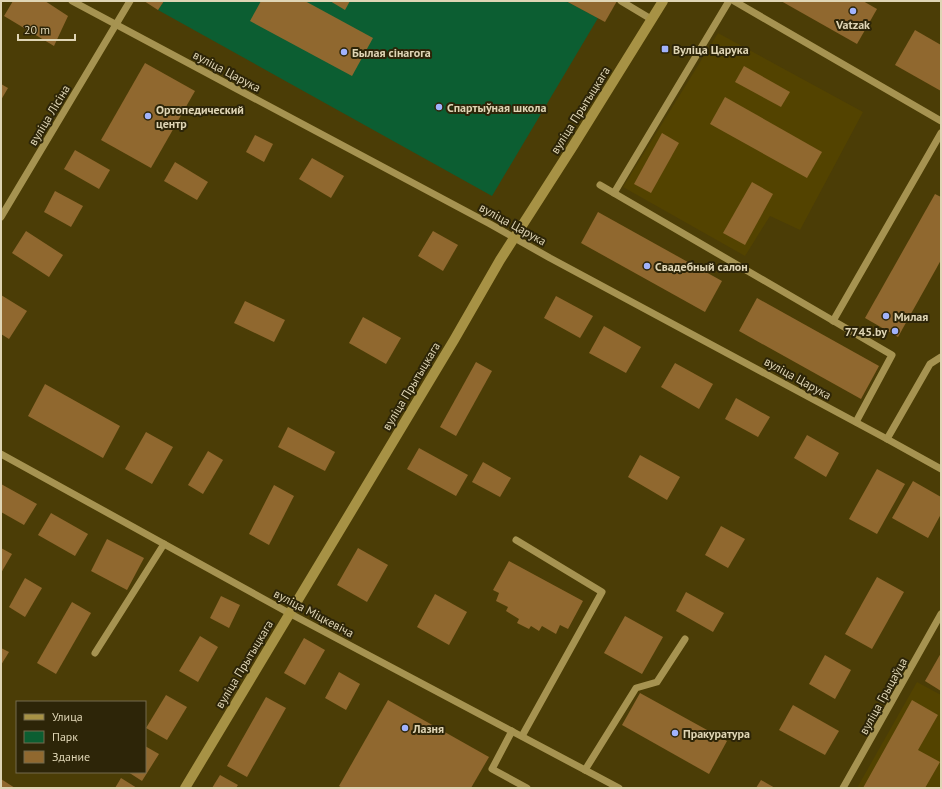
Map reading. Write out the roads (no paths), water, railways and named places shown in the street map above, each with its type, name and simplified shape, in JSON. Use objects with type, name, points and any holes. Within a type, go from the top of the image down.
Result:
[{"type":"main road","name":"вуліца Прытыцкага","points":[[185,788],[450,347],[500,260],[663,1]]},
{"type":"street","name":"вуліца Царука","points":[[72,1],[515,238],[941,469]]},
{"type":"street","name":"вуліца Лісіна","points":[[1,217],[130,1]]},
{"type":"street","points":[[614,193],[729,1]]},
{"type":"street","points":[[734,1],[941,121]]},
{"type":"street","points":[[624,3],[651,20]]},
{"type":"street","points":[[833,321],[941,134]]},
{"type":"street","points":[[600,185],[892,355],[856,422]]},
{"type":"street","points":[[887,439],[930,364],[941,357]]},
{"type":"street","name":"вуліца Міцкевіча","points":[[1,454],[290,613],[619,788]]},
{"type":"street","points":[[516,540],[602,592],[522,736]]},
{"type":"street","points":[[95,653],[164,544]]},
{"type":"street","name":"вуліца Грыцаўца","points":[[843,788],[941,614]]},
{"type":"street","points":[[585,770],[636,688],[657,682],[685,639]]},
{"type":"street","points":[[512,731],[492,769],[526,788]]},
{"type":"place","name":"Vatzak","points":[[853,11]]},
{"type":"place","name":"Вуліца Царука","points":[[665,49]]},
{"type":"place","name":"Былая сінагога","points":[[344,52]]},
{"type":"place","name":"Спартыўная школа","points":[[439,107]]},
{"type":"place","name":"Ортопедический центр","points":[[148,116]]},
{"type":"place","name":"Свадебный салон","points":[[647,266]]},
{"type":"place","name":"Милая","points":[[886,316]]},
{"type":"place","name":"7745.by","points":[[895,331]]},
{"type":"place","name":"Лазня","points":[[405,728]]},
{"type":"place","name":"Пракуратура","points":[[675,733]]}]
